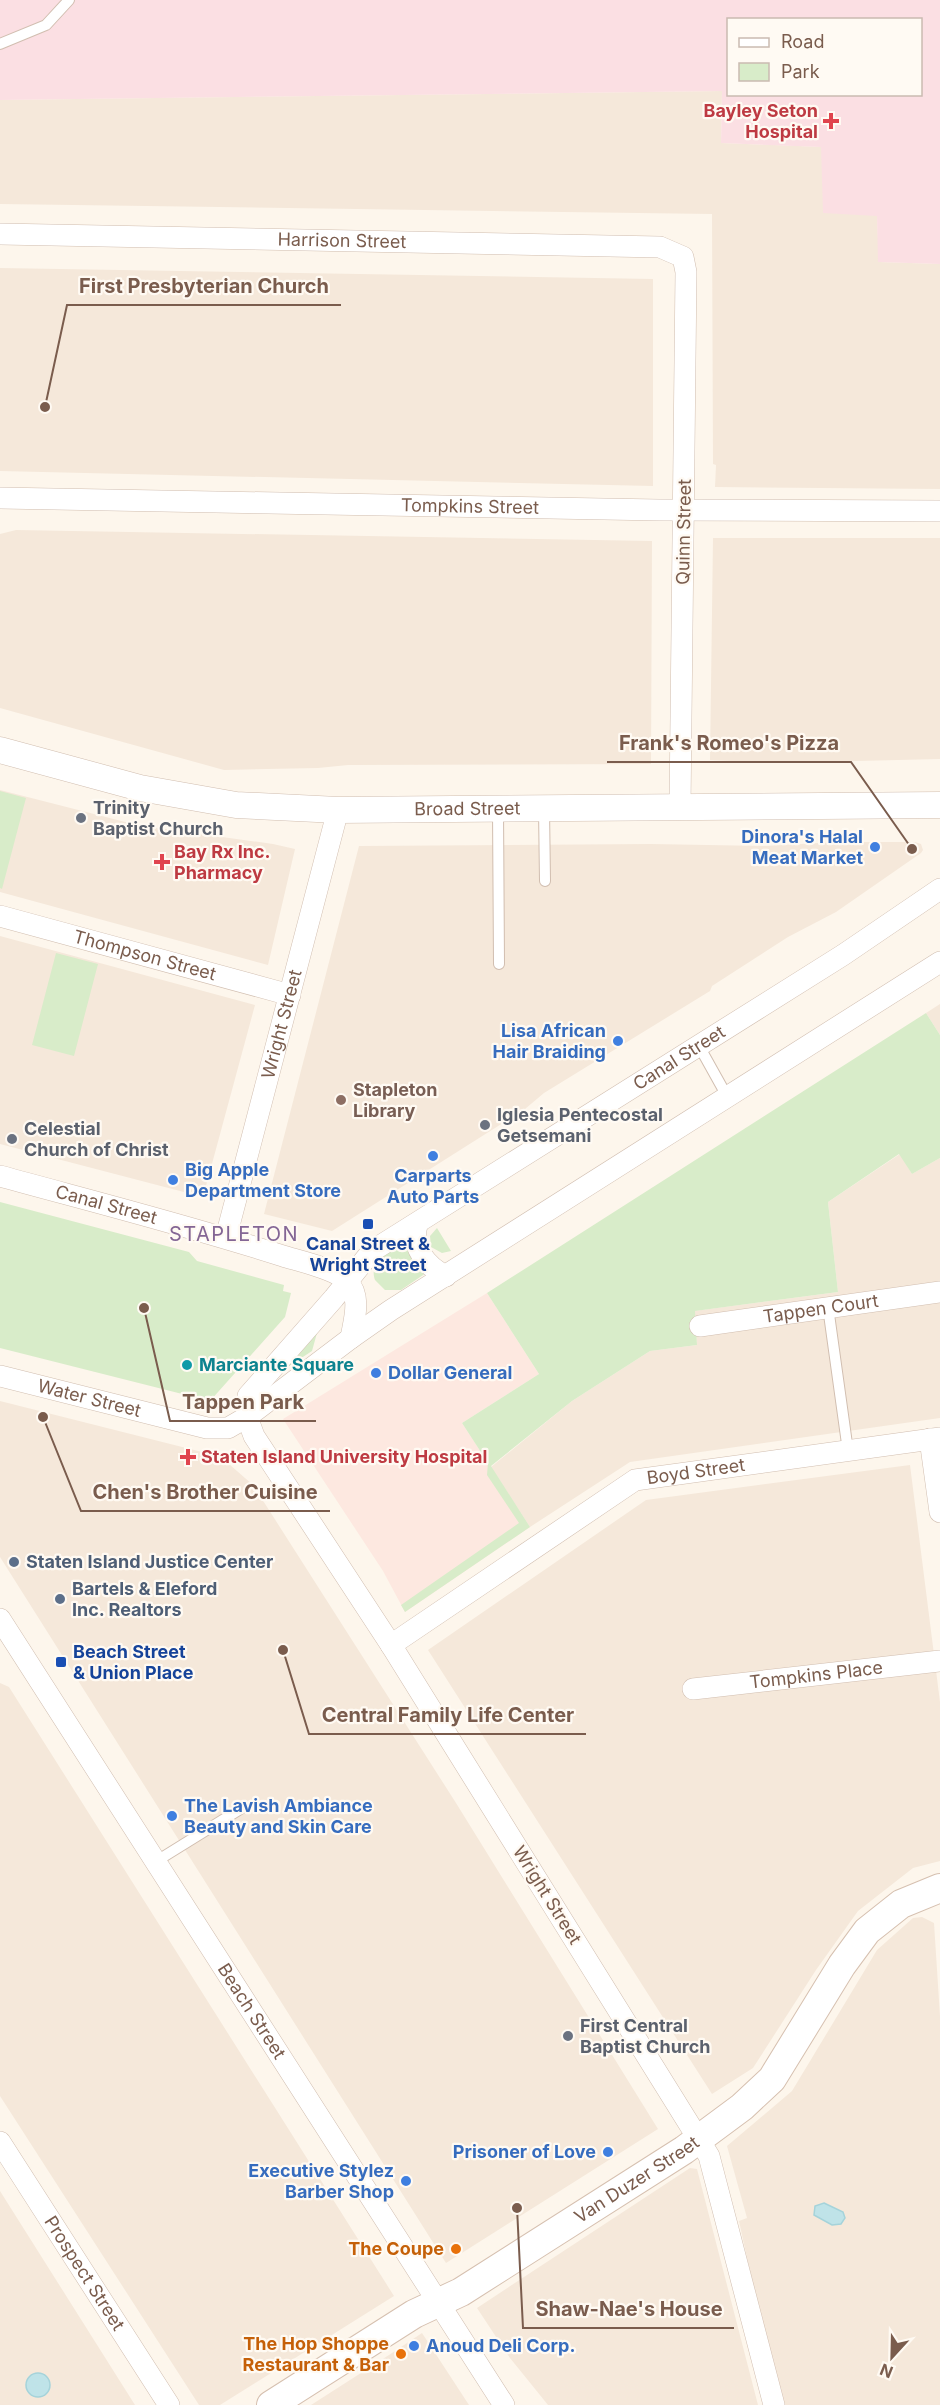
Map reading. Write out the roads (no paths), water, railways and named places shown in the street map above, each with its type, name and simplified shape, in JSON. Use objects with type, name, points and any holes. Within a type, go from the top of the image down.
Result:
[{"type":"main road","name":"Van Duzer Street","points":[[271,2405],[414,2314],[480,2280],[699,2138],[750,2101],[772,2079],[842,1965],[867,1931],[901,1904],[940,1888]]},
{"type":"street","name":"Harrison Street","points":[[0,234],[660,247],[683,257]]},
{"type":"street","name":"Quinn Street","points":[[680,808],[686,272],[683,257]]},
{"type":"street","name":"Tompkins Street","points":[[0,498],[684,510],[940,511]]},
{"type":"street","name":"Broad Street","points":[[0,750],[140,788],[236,805],[338,810],[940,805]]},
{"type":"street","name":"Wright Street","points":[[226,1237],[338,810]]},
{"type":"street","name":"Canal Street","points":[[247,1417],[248,1396],[372,1251],[417,1225],[699,1046],[940,889]]},
{"type":"street","name":"Thompson Street","points":[[0,916],[290,994]]},
{"type":"street","points":[[247,1417],[351,1338],[940,962]]},
{"type":"street","name":"Canal Street","points":[[0,1176],[226,1237],[321,1268],[347,1280]]},
{"type":"street","points":[[417,1225],[415,1234],[417,1247],[432,1267],[446,1276]]},
{"type":"street","points":[[347,1280],[354,1293],[356,1308],[351,1338]]},
{"type":"street","name":"Tappen Court","points":[[700,1326],[940,1292]]},
{"type":"street","name":"Water Street","points":[[0,1376],[207,1428],[228,1428],[247,1417]]},
{"type":"street","name":"Wright Street","points":[[247,1417],[255,1436],[391,1645],[709,2156],[774,2405]]},
{"type":"street","points":[[935,1439],[940,1512]]},
{"type":"street","name":"Boyd Street","points":[[391,1645],[635,1480],[935,1439]]},
{"type":"street","name":"Beach Street","points":[[0,1619],[504,2405]]},
{"type":"street","points":[[0,1649],[24,1657]]},
{"type":"street","name":"Tompkins Place","points":[[693,1689],[940,1661]]},
{"type":"street","name":"Prospect Street","points":[[0,2142],[169,2405]]},
{"type":"lane","points":[[0,44],[7,43],[46,24],[69,0]]},
{"type":"lane","points":[[498,809],[498,964]]},
{"type":"lane","points":[[544,809],[545,881]]},
{"type":"lane","points":[[699,1046],[728,1098]]},
{"type":"lane","points":[[828,1307],[848,1451]]},
{"type":"lane","points":[[155,1862],[242,1808]]},
{"type":"water","points":[[824,2203],[843,2212],[845,2218],[841,2224],[832,2225],[814,2215],[815,2206]]},
{"type":"water","points":[[38,2373],[43,2374],[49,2380],[49,2390],[43,2396],[38,2397],[33,2396],[27,2390],[26,2385],[27,2380],[33,2374]]},
{"type":"place","name":"Bayley Seton Hospital","points":[[831,121]]},
{"type":"place","name":"First Presbyterian Church","points":[[45,407]]},
{"type":"place","name":"Trinity Baptist Church","points":[[81,818]]},
{"type":"place","name":"Dinora's Halal Meat Market","points":[[875,847]]},
{"type":"place","name":"Frank's Romeo's Pizza","points":[[912,849]]},
{"type":"place","name":"Bay Rx Inc. Pharmacy","points":[[162,862]]},
{"type":"place","name":"Lisa African Hair Braiding","points":[[618,1041]]},
{"type":"place","name":"Stapleton Library","points":[[341,1100]]},
{"type":"place","name":"Iglesia Pentecostal Getsemani","points":[[485,1125]]},
{"type":"place","name":"Celestial Church of Christ","points":[[12,1139]]},
{"type":"place","name":"Carparts Auto Parts","points":[[433,1156]]},
{"type":"place","name":"Big Apple Department Store","points":[[173,1180]]},
{"type":"place","name":"Canal Street & Wright Street","points":[[368,1224]]},
{"type":"place","name":"Tappen Park","points":[[144,1308]]},
{"type":"place","name":"Marciante Square","points":[[187,1365]]},
{"type":"place","name":"Dollar General","points":[[376,1373]]},
{"type":"place","name":"Chen's Brother Cuisine","points":[[43,1417]]},
{"type":"place","name":"Staten Island University Hospital","points":[[188,1457]]},
{"type":"place","name":"Staten Island Justice Center","points":[[14,1562]]},
{"type":"place","name":"Bartels & Eleford Inc. Realtors","points":[[60,1599]]},
{"type":"place","name":"Central Family Life Center","points":[[283,1650]]},
{"type":"place","name":"Beach Street & Union Place","points":[[61,1662]]},
{"type":"place","name":"The Lavish Ambiance Beauty and Skin Care","points":[[172,1816]]},
{"type":"place","name":"First Central Baptist Church","points":[[568,2036]]},
{"type":"place","name":"Prisoner of Love","points":[[608,2152]]},
{"type":"place","name":"Executive Stylez Barber Shop","points":[[406,2181]]},
{"type":"place","name":"Shaw-Nae's House","points":[[517,2208]]},
{"type":"place","name":"The Coupe","points":[[456,2249]]},
{"type":"place","name":"Anoud Deli Corp.","points":[[414,2346]]},
{"type":"place","name":"The Hop Shoppe Restaurant & Bar","points":[[401,2354]]},
{"type":"district","name":"STAPLETON","points":[[234,1234]]}]
